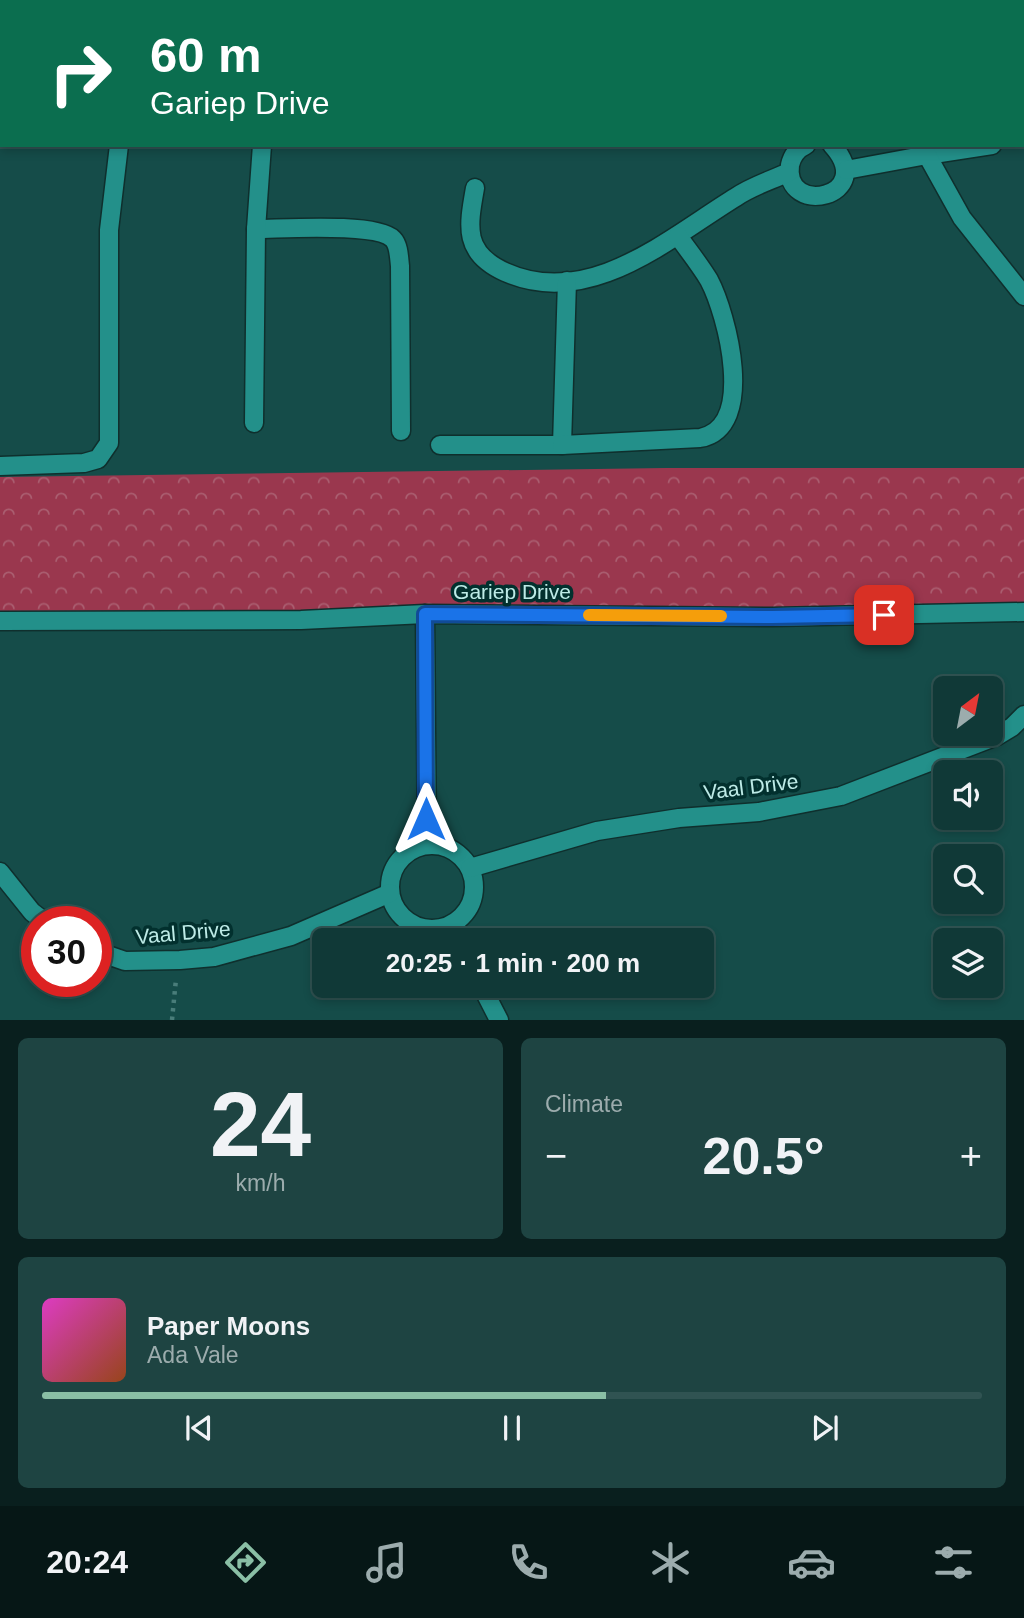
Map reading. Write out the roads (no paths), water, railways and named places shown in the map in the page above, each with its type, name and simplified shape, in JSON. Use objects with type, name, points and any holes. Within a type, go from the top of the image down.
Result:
[{"type":"street","points":[[0,466],[84,463],[98,459],[109,443],[109,230],[119,147]]},
{"type":"street","points":[[254,423],[256,229],[262,147]]},
{"type":"street","points":[[801,147],[791,159],[789,173],[796,188],[810,197],[827,196],[841,186],[846,170],[842,156],[833,147]]},
{"type":"street","points":[[846,170],[979,147]]},
{"type":"street","points":[[927,155],[962,218],[1024,296]]},
{"type":"street","points":[[475,188],[470,229],[472,243],[483,259],[522,280],[567,281],[587,279],[618,269],[678,236],[738,195],[789,173]]},
{"type":"street","points":[[256,229],[377,231],[391,237],[396,243],[400,266],[401,431]]},
{"type":"street","points":[[440,445],[562,444],[701,438],[710,436],[721,428],[732,401],[728,335],[709,281],[678,236]]},
{"type":"street","points":[[562,444],[567,281]]},
{"type":"street","name":"Gariep Drive","points":[[0,621],[301,620],[425,614],[772,617],[1024,612]]},
{"type":"street","points":[[425,614],[427,845]]},
{"type":"street","name":"Vaal Drive","points":[[470,868],[533,848],[609,829],[679,818],[759,812],[841,796],[997,736],[1012,727],[1024,715]]},
{"type":"street","points":[[428,928],[406,920],[396,908],[390,893],[390,880],[403,856],[427,845],[447,847],[456,852],[470,868],[474,878],[472,901],[456,928]]},
{"type":"street","points":[[0,872],[27,906]]},
{"type":"street","name":"Vaal Drive","points":[[112,957],[125,961],[214,957],[272,942],[390,893]]},
{"type":"street","points":[[488,998],[499,1020]]}]
